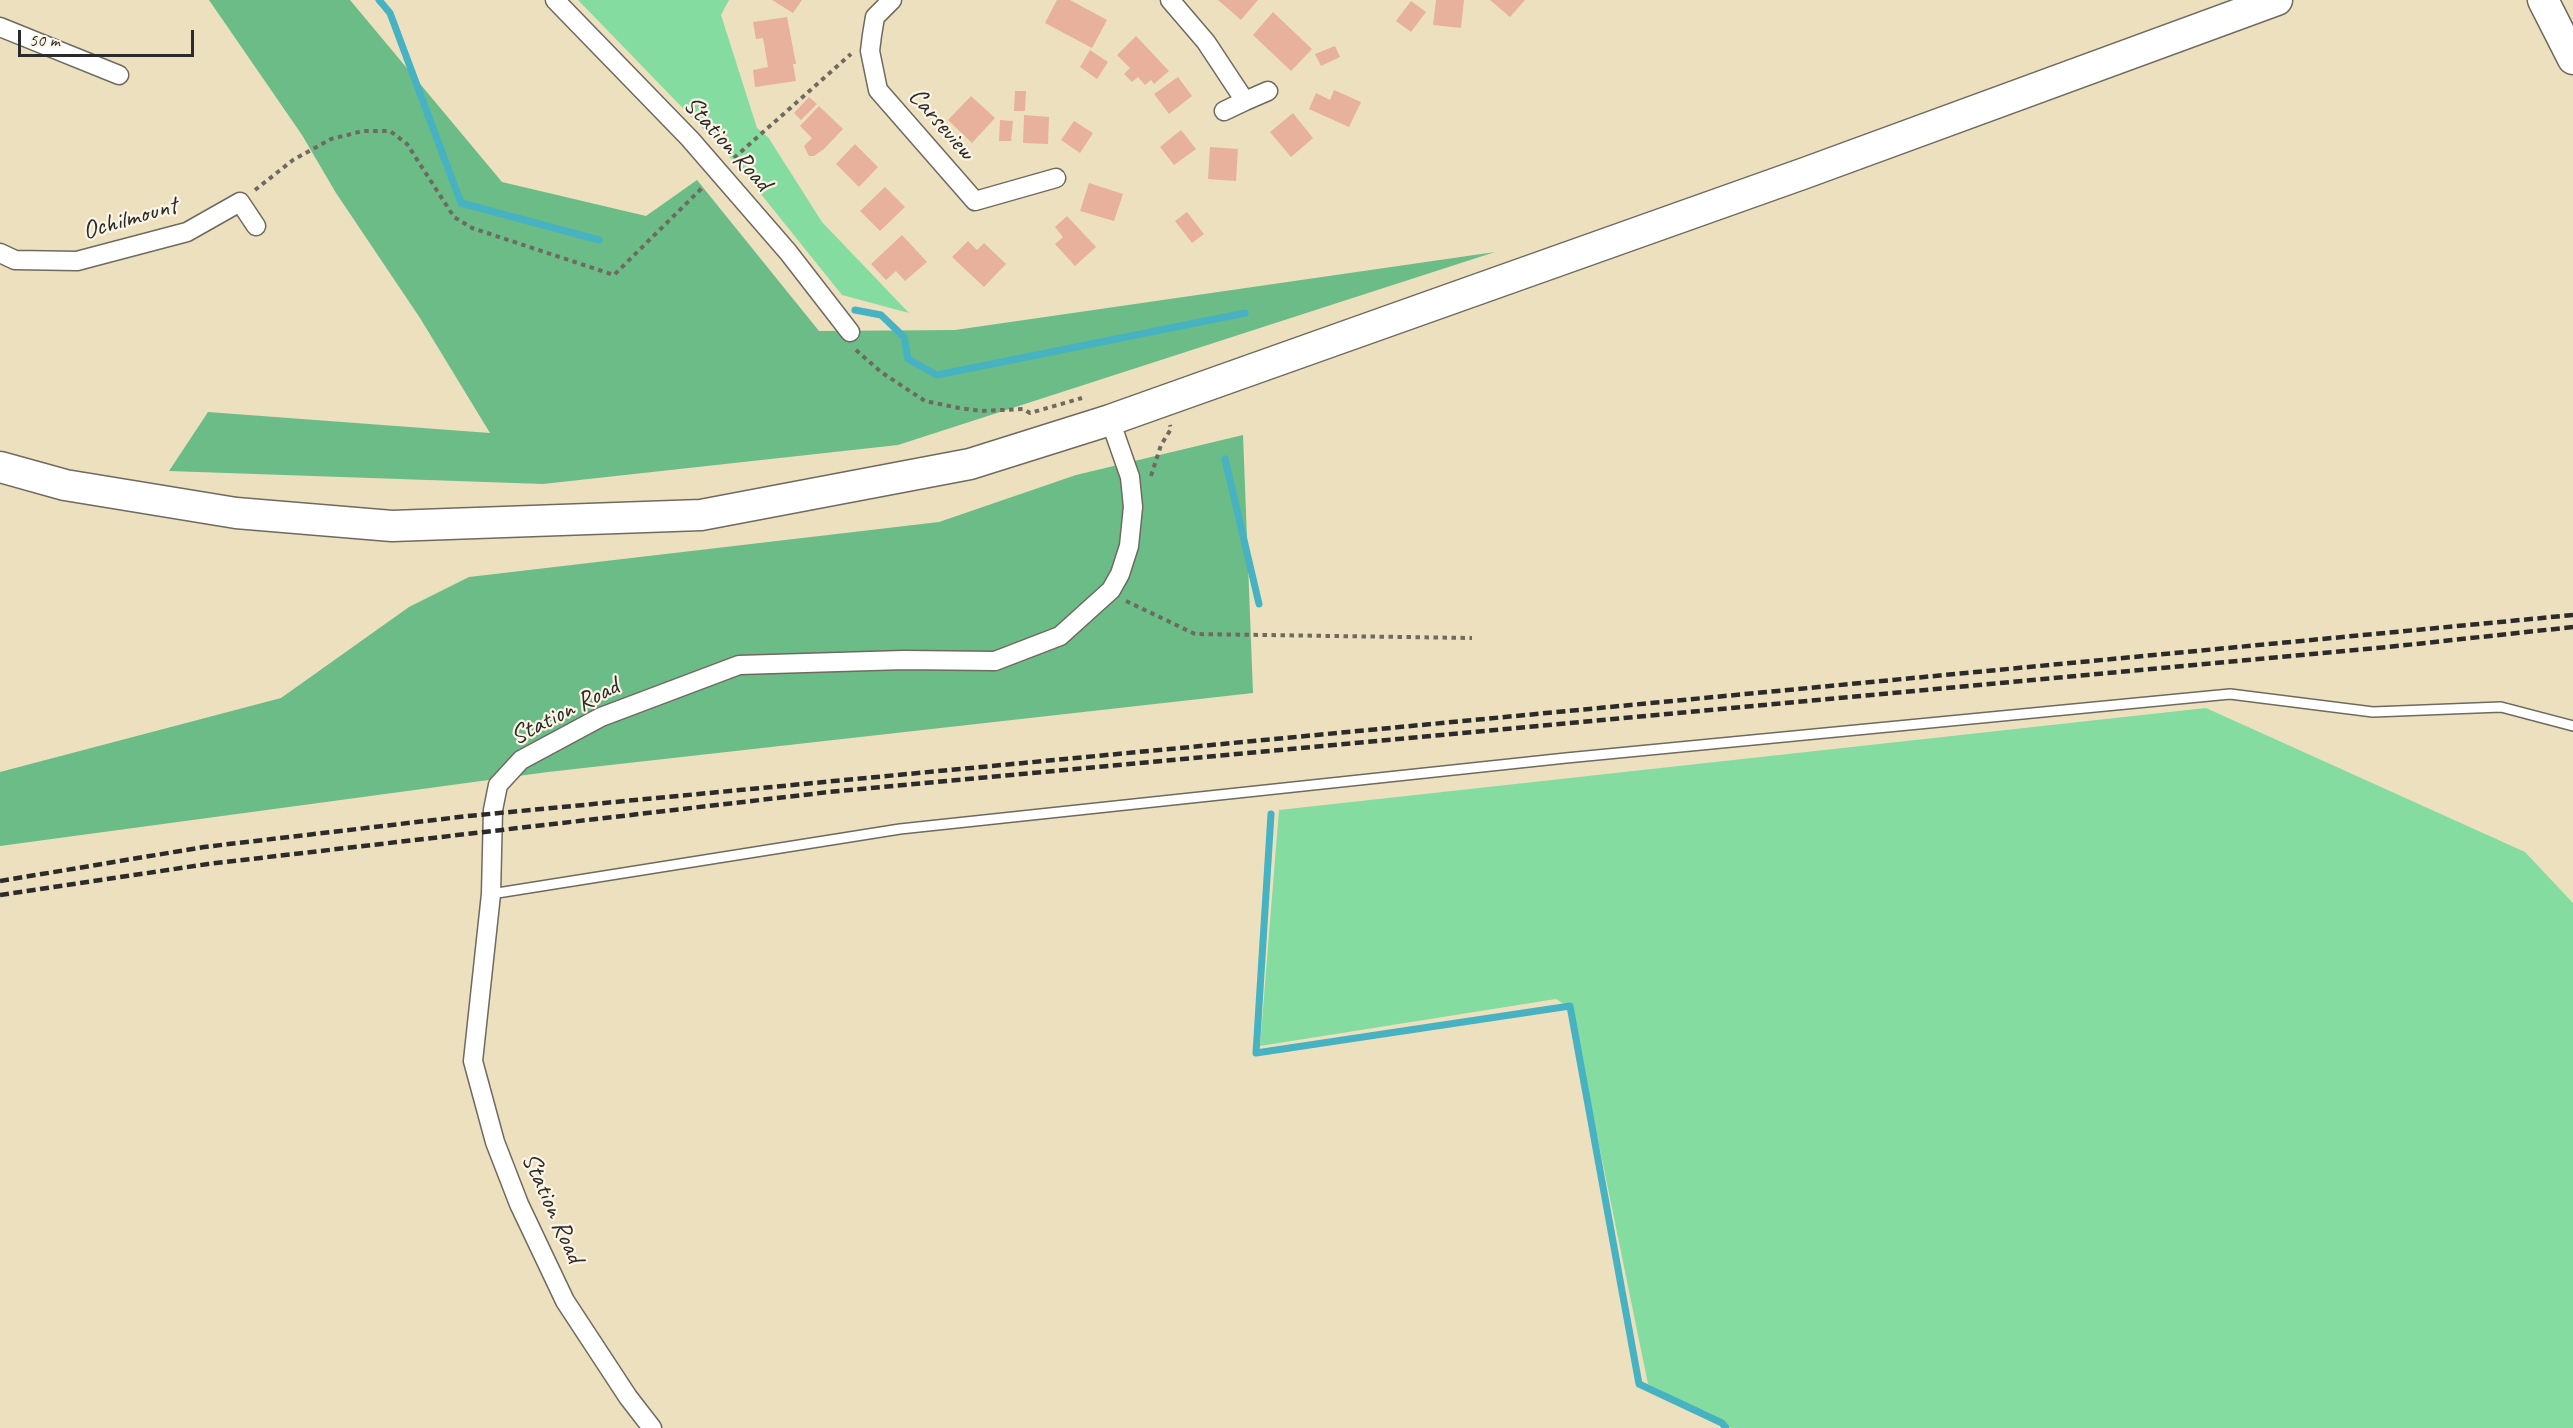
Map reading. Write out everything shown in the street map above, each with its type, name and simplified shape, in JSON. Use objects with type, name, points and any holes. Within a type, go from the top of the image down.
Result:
[{"type":"main road","points":[[0,467],[65,485],[236,513],[392,526],[700,515],[970,464],[1110,420],[1794,177],[2277,0]]},
{"type":"main road","points":[[2543,0],[2573,59]]},
{"type":"main road","points":[[2561,0],[2573,46]]},
{"type":"street","name":"Station Road","points":[[555,0],[719,172],[788,252],[850,332]]},
{"type":"street","name":"Carseview","points":[[892,0],[875,17],[872,35],[870,51],[878,90],[975,201],[1056,178]]},
{"type":"street","points":[[1170,0],[1206,42],[1245,101]]},
{"type":"street","points":[[0,27],[119,75]]},
{"type":"street","points":[[1224,111],[1268,91]]},
{"type":"street","points":[[240,202],[256,226]]},
{"type":"street","name":"Ochilmount","points":[[0,253],[15,260],[77,261],[187,232],[240,202]]},
{"type":"street","name":"Station Road","points":[[652,1428],[628,1397],[565,1301],[519,1204],[495,1142],[474,1061],[491,894],[493,810],[498,785],[521,760],[600,717],[739,665],[904,660],[995,662],[1060,636],[1111,590],[1120,574],[1129,546],[1133,507],[1130,477],[1110,420]]},
{"type":"lane","points":[[491,894],[900,829],[1566,758],[2230,694],[2373,712],[2500,706],[2573,726]]},
{"type":"path","points":[[240,202],[293,160],[331,139],[363,131],[390,131],[407,144],[454,217],[472,228],[614,275],[719,172],[872,35]]},
{"type":"path","points":[[850,332],[846,339],[859,354],[925,401],[982,411],[1023,409],[1030,413],[1084,398]]},
{"type":"path","points":[[1150,478],[1161,445],[1171,429],[1164,400]]},
{"type":"path","points":[[1111,590],[1131,605],[1195,634],[1472,638]]},
{"type":"green space","points":[[209,0],[350,0],[502,182],[646,216],[697,180],[819,331],[955,330],[1495,252],[898,445],[543,484],[169,471],[208,412],[490,433],[420,318],[336,193],[302,135]]},
{"type":"green space","points":[[578,0],[729,0],[721,15],[757,128],[768,137],[822,222],[909,313],[842,295],[736,163]]},
{"type":"green space","points":[[1243,435],[1253,693],[548,772],[0,846],[0,772],[281,698],[409,607],[469,577],[939,522],[1076,475]]},
{"type":"green space","points":[[2206,708],[2525,852],[2573,903],[2573,1428],[1732,1428],[1648,1384],[1571,1008],[1556,999],[1260,1046],[1279,810]]},
{"type":"building","points":[[772,0],[802,0],[793,13]]},
{"type":"building","points":[[1057,0],[1070,0],[1107,20],[1092,48],[1045,23]]},
{"type":"building","points":[[1218,0],[1258,0],[1241,20]]},
{"type":"building","points":[[1436,0],[1464,0],[1461,28],[1433,25]]},
{"type":"building","points":[[1490,0],[1525,0],[1510,17]]},
{"type":"building","points":[[1411,1],[1426,12],[1411,32],[1396,21]]},
{"type":"building","points":[[1273,12],[1312,49],[1291,71],[1253,35]]},
{"type":"building","points":[[787,17],[796,64],[793,64],[796,81],[755,87],[753,70],[768,67],[763,38],[756,39],[753,22]]},
{"type":"building","points":[[1136,36],[1169,71],[1154,84],[1151,80],[1145,85],[1138,77],[1132,82],[1124,74],[1130,68],[1117,55]]},
{"type":"building","points":[[1335,46],[1340,57],[1321,66],[1315,54]]},
{"type":"building","points":[[1090,50],[1108,62],[1097,79],[1080,67]]},
{"type":"building","points":[[1178,77],[1192,96],[1169,114],[1154,94]]},
{"type":"building","points":[[1334,90],[1361,102],[1349,127],[1309,109],[1316,93],[1330,100]]},
{"type":"building","points":[[1015,91],[1026,91],[1025,111],[1014,111]]},
{"type":"building","points":[[971,96],[995,118],[972,143],[948,120]]},
{"type":"building","points":[[809,97],[817,104],[801,120],[794,113]]},
{"type":"building","points":[[819,106],[843,129],[824,149],[814,156],[809,156],[804,146],[812,138],[800,126]]},
{"type":"building","points":[[1293,113],[1313,138],[1291,157],[1270,132]]},
{"type":"building","points":[[1024,115],[1049,117],[1048,144],[1023,143]]},
{"type":"building","points":[[1000,120],[1013,121],[1011,141],[999,141]]},
{"type":"building","points":[[1074,121],[1093,133],[1080,153],[1061,140]]},
{"type":"building","points":[[1181,130],[1196,149],[1174,165],[1160,147]]},
{"type":"building","points":[[855,144],[878,167],[859,187],[836,164]]},
{"type":"building","points":[[1210,147],[1238,149],[1236,181],[1208,179]]},
{"type":"building","points":[[1089,183],[1123,194],[1114,221],[1080,211]]},
{"type":"building","points":[[885,187],[905,207],[880,231],[860,211]]},
{"type":"building","points":[[1187,212],[1204,234],[1192,243],[1175,221]]},
{"type":"building","points":[[1067,216],[1096,247],[1075,266],[1055,244],[1063,237],[1055,227]]},
{"type":"building","points":[[902,235],[927,262],[905,281],[896,271],[886,280],[871,264]]},
{"type":"building","points":[[968,241],[977,250],[984,243],[1006,264],[984,287],[952,257]]},
{"type":"waterway","points":[[379,0],[390,13],[461,203],[599,240]]},
{"type":"waterway","points":[[855,310],[881,315],[904,337],[908,359],[937,375],[1245,313]]},
{"type":"waterway","points":[[1225,459],[1259,604]]},
{"type":"waterway","points":[[1271,814],[1256,1053],[1570,1006],[1639,1384],[1722,1423],[1726,1428]]},
{"type":"railway","points":[[0,881],[204,847],[468,816],[2573,615]]},
{"type":"railway","points":[[0,895],[208,864],[829,792],[2388,647],[2573,627]]}]
